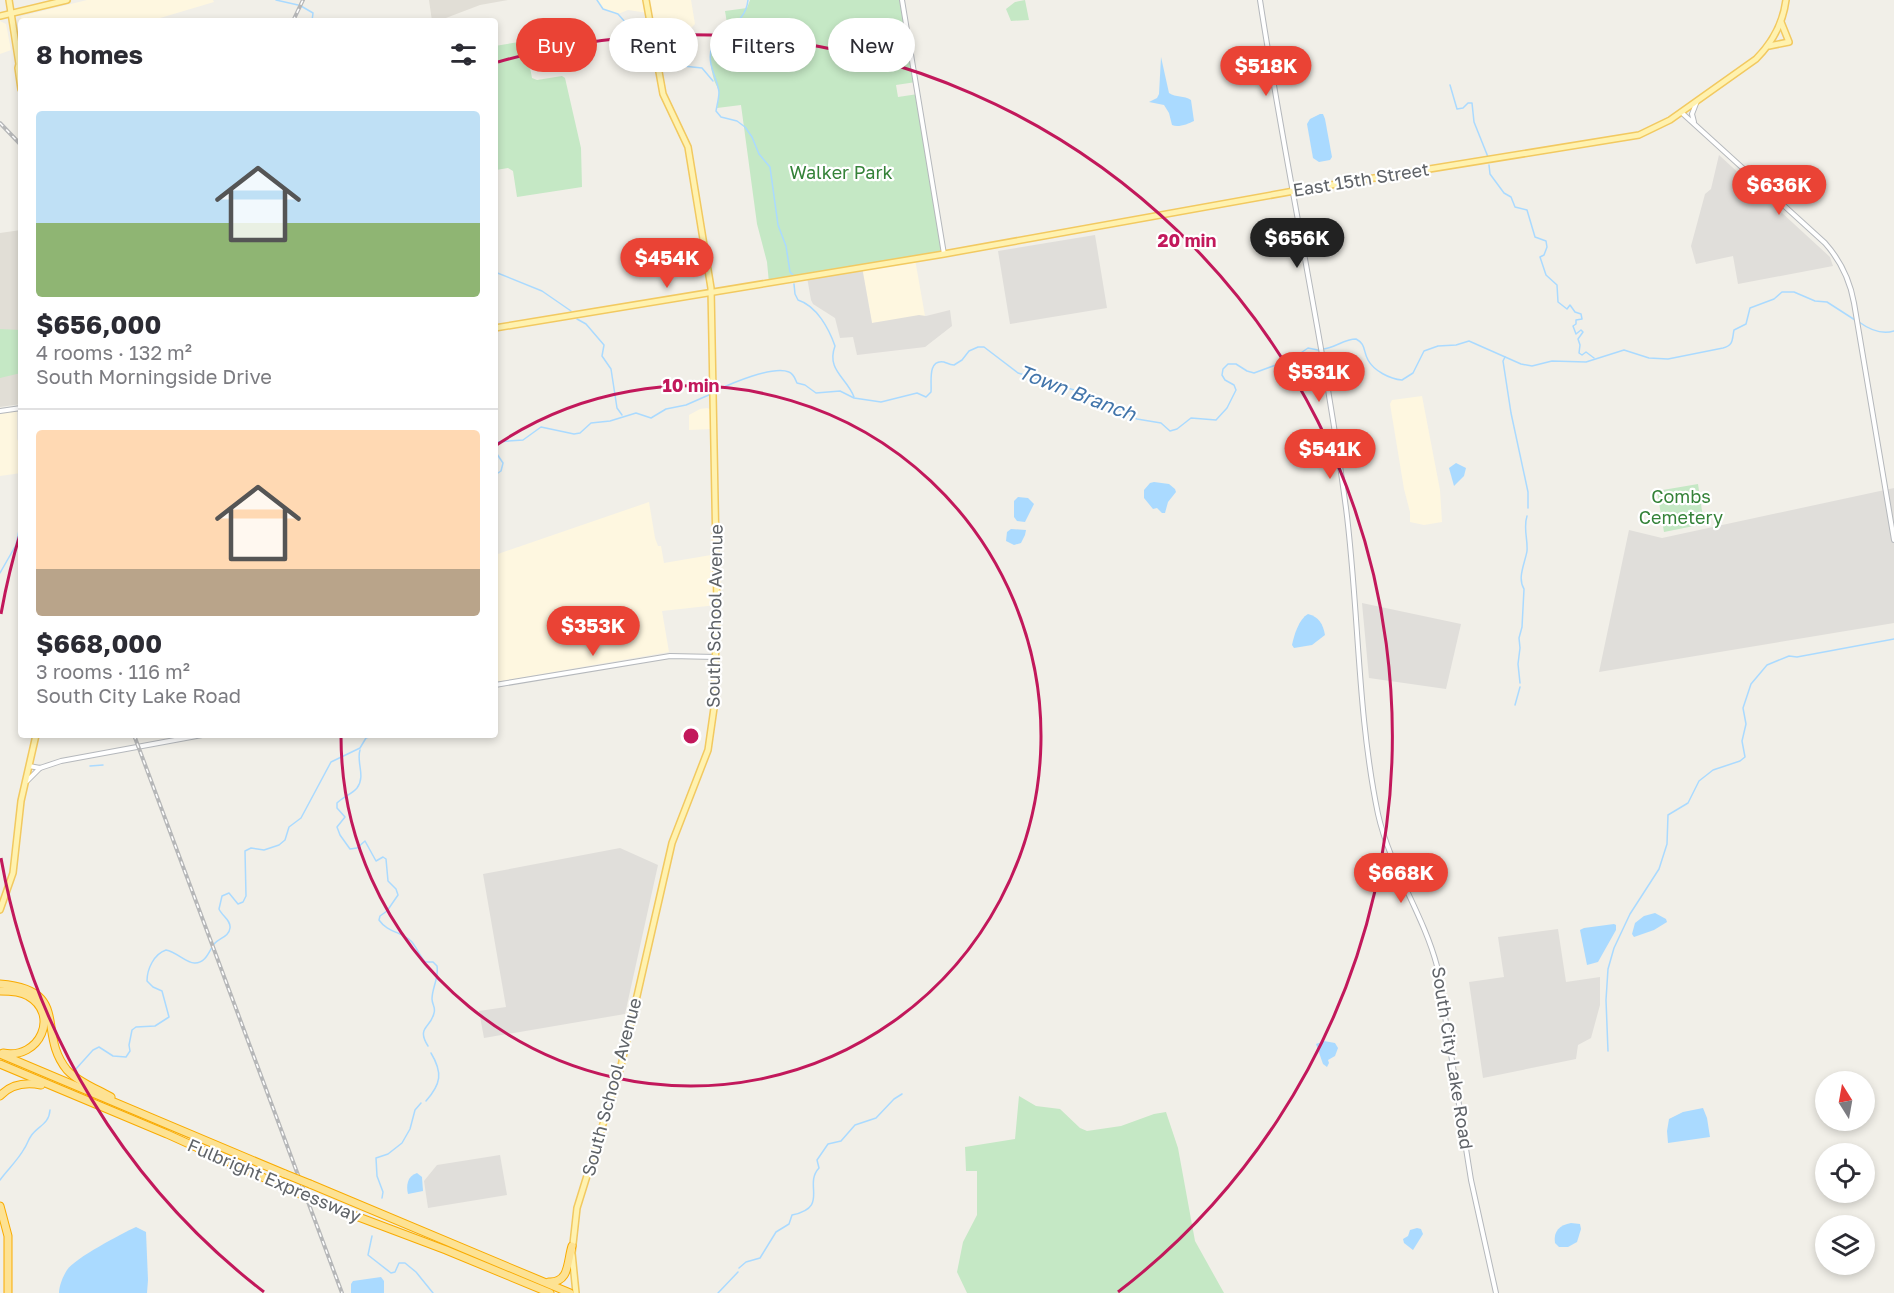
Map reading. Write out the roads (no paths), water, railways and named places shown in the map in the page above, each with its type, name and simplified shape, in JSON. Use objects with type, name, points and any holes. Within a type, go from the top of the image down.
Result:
[{"type":"highway","points":[[0,984],[25,987],[32,990],[42,1000],[48,1011],[59,1056],[72,1075],[142,1114]]},
{"type":"highway","points":[[0,991],[17,992],[33,999],[42,1013],[44,1024],[39,1040],[31,1048],[15,1055],[0,1053]]},
{"type":"highway","name":"Fulbright Expressway","points":[[0,1053],[513,1268]]},
{"type":"highway","name":"Fulbright Expressway","points":[[0,1064],[167,1134],[291,1190],[550,1293]]},
{"type":"highway","points":[[0,1096],[14,1086],[28,1083],[65,1092]]},
{"type":"highway","points":[[0,1206],[8,1236],[8,1293]]},
{"type":"highway","points":[[513,1268],[548,1281],[557,1281],[565,1275],[572,1246]]},
{"type":"highway","points":[[513,1268],[570,1293]]},
{"type":"highway","points":[[531,1286],[544,1293]]},
{"type":"main road","points":[[9,0],[18,53]]},
{"type":"main road","points":[[0,16],[67,0]]},
{"type":"main road","name":"South School Avenue","points":[[576,1293],[572,1246],[578,1208],[621,1066],[672,843],[708,750],[713,720],[717,613],[711,292],[688,147],[663,94],[646,0]]},
{"type":"main road","points":[[1767,47],[1789,42],[1781,21],[1786,0]]},
{"type":"main road","name":"East 15th Street","points":[[498,328],[944,254],[1294,191],[1634,136],[1655,128],[1681,112],[1747,66],[1767,47],[1781,21]]},
{"type":"main road","points":[[0,910],[16,861],[24,784],[35,738]]},
{"type":"street","points":[[902,0],[944,254]]},
{"type":"street","name":"South City Lake Road","points":[[1260,0],[1320,344],[1346,509],[1361,690],[1378,812],[1390,851],[1432,948],[1437,966],[1472,1180],[1496,1293]]},
{"type":"street","points":[[1696,126],[1692,114],[1697,101]]},
{"type":"street","points":[[1681,112],[1832,250],[1847,275],[1856,313],[1894,540]]},
{"type":"street","points":[[0,411],[18,408]]},
{"type":"street","points":[[498,685],[670,656],[716,657]]},
{"type":"street","points":[[24,784],[40,768],[61,761],[186,738]]},
{"type":"street","points":[[28,765],[40,768]]},
{"type":"water","points":[[1161,57],[1169,93],[1191,100],[1194,121],[1174,126],[1164,105],[1149,102],[1157,98],[1159,94]]},
{"type":"water","points":[[1323,114],[1325,119],[1332,157],[1330,160],[1319,162],[1313,158],[1307,124],[1310,119]]},
{"type":"water","points":[[1456,463],[1466,468],[1464,476],[1454,486],[1449,468]]},
{"type":"water","points":[[1154,482],[1169,484],[1175,489],[1176,492],[1168,502],[1165,513],[1157,508],[1153,509],[1144,498],[1144,490]]},
{"type":"water","points":[[1018,497],[1028,498],[1034,504],[1025,522],[1017,521],[1014,517],[1014,501]]},
{"type":"water","points":[[1011,529],[1026,530],[1021,543],[1014,545],[1006,541],[1007,532]]},
{"type":"water","points":[[1308,614],[1320,622],[1325,635],[1312,645],[1294,648],[1292,645],[1297,628]]},
{"type":"water","points":[[1655,913],[1667,922],[1654,930],[1634,937],[1632,934],[1635,923],[1644,916]]},
{"type":"water","points":[[1614,924],[1616,930],[1598,962],[1587,965],[1580,930]]},
{"type":"water","points":[[1324,1041],[1335,1043],[1338,1048],[1335,1056],[1328,1060],[1327,1067],[1323,1064],[1316,1044]]},
{"type":"water","points":[[1703,1108],[1710,1137],[1668,1143],[1669,1119],[1683,1112]]},
{"type":"water","points":[[417,1173],[422,1177],[423,1191],[408,1194],[408,1182],[411,1176]]},
{"type":"water","points":[[1580,1224],[1581,1229],[1577,1242],[1568,1247],[1559,1247],[1555,1243],[1556,1232],[1564,1225]]},
{"type":"water","points":[[136,1227],[146,1232],[147,1293],[59,1293],[67,1270],[79,1259]]},
{"type":"water","points":[[1421,1229],[1423,1234],[1413,1250],[1404,1243],[1403,1239],[1408,1236],[1410,1230]]},
{"type":"water","points":[[381,1277],[384,1281],[384,1293],[351,1293],[353,1281]]},
{"type":"waterway","points":[[276,0],[298,5]]},
{"type":"waterway","points":[[597,0],[603,9],[618,14],[622,18]]},
{"type":"waterway","points":[[748,0],[742,16],[720,34],[712,46],[710,59],[719,92],[716,111],[721,117],[737,121],[745,127],[759,154],[770,167],[778,225],[786,246],[790,272],[793,275]]},
{"type":"waterway","points":[[301,6],[313,13],[312,18]]},
{"type":"waterway","points":[[698,68],[702,68],[713,81]]},
{"type":"waterway","points":[[1450,85],[1457,109],[1472,103],[1474,122],[1488,157]]},
{"type":"waterway","points":[[1489,165],[1490,174],[1504,193],[1511,197],[1515,207],[1527,210],[1535,237],[1546,241],[1547,247],[1544,255],[1540,257],[1546,275],[1557,285],[1558,302],[1567,309],[1570,305],[1575,312],[1581,314],[1582,319],[1576,320],[1573,326],[1576,334],[1581,330],[1583,332],[1578,339],[1579,353],[1582,355],[1586,352],[1594,358]]},
{"type":"waterway","points":[[498,273],[542,291],[571,311]]},
{"type":"waterway","points":[[794,284],[798,300],[811,307],[829,332],[835,346],[833,354],[835,368],[854,397]]},
{"type":"waterway","name":"Town Branch","points":[[1323,349],[1356,339],[1361,343],[1374,368],[1388,376],[1402,380],[1413,373],[1424,351],[1438,346],[1456,345],[1469,341],[1521,364],[1532,366],[1552,361],[1586,362],[1624,350],[1649,358],[1668,359],[1723,348],[1731,343],[1734,330],[1746,324],[1750,308],[1774,299],[1782,292],[1794,292],[1815,301],[1827,302],[1855,320]]},
{"type":"waterway","points":[[577,319],[586,324],[604,345],[602,356],[611,369],[617,408],[622,415]]},
{"type":"waterway","name":"Town Branch","points":[[1859,322],[1876,331],[1894,331]]},
{"type":"waterway","name":"Town Branch","points":[[715,391],[752,376],[782,371],[791,373],[797,383],[805,385],[816,393],[840,391],[854,398],[881,402],[917,393],[926,397],[931,392],[931,372],[935,364],[944,362],[954,365],[962,360],[969,351],[984,347],[1018,373],[1091,395],[1137,419],[1161,423],[1170,431],[1177,429],[1191,418],[1216,420],[1227,408],[1236,390],[1234,385],[1225,380],[1222,375],[1223,369],[1228,364],[1236,364],[1254,373],[1292,359],[1308,348],[1318,350]]},
{"type":"waterway","points":[[1505,357],[1503,361],[1511,413],[1528,492],[1528,508]]},
{"type":"waterway","name":"Town Branch","points":[[498,442],[523,440],[541,427],[574,434],[580,433],[591,423],[610,421],[636,413],[651,418],[666,409],[686,405],[711,394]]},
{"type":"waterway","points":[[498,456],[503,463],[498,473]]},
{"type":"waterway","points":[[1520,683],[1519,638],[1522,627],[1524,589],[1521,575],[1527,551],[1525,525],[1527,516]]},
{"type":"waterway","name":"Town Branch","points":[[0,573],[16,545],[18,535]]},
{"type":"waterway","points":[[1608,1051],[1606,1000],[1608,969],[1614,948],[1630,914],[1659,869],[1667,844],[1668,815],[1688,803],[1699,781],[1713,770],[1740,761],[1745,757],[1742,741],[1746,724],[1743,708],[1751,684],[1767,665],[1789,656],[1797,657],[1894,639]]},
{"type":"waterway","points":[[1515,705],[1520,687]]},
{"type":"waterway","points":[[75,1070],[93,1050],[99,1047],[113,1056],[126,1057],[130,1051],[132,1030],[136,1027],[155,1026],[169,1017],[162,991],[147,981],[148,972],[155,958],[166,950],[192,963],[205,959],[214,944],[226,935],[230,928],[219,909],[222,896],[229,893],[238,904],[243,902],[246,896],[245,851],[251,848],[264,850],[279,845],[285,840],[289,827],[301,818],[331,762],[360,748],[366,738]]},
{"type":"waterway","points":[[360,750],[360,783],[355,790],[337,803],[337,808],[345,817],[337,827],[350,849],[357,848],[365,841],[376,861],[383,857],[386,859],[388,881],[396,889],[398,895],[379,920],[386,927],[411,941],[425,962],[433,962],[437,966],[432,999],[434,1011],[423,1035],[428,1046]]},
{"type":"waterway","points":[[90,766],[103,765]]},
{"type":"waterway","points":[[426,1101],[435,1089],[439,1078],[439,1072],[431,1053]]},
{"type":"waterway","points":[[739,1268],[746,1262],[760,1258],[776,1232],[789,1224],[792,1215],[810,1207],[814,1195],[813,1181],[819,1168],[817,1160],[828,1144],[841,1141],[855,1125],[876,1118],[902,1094]]},
{"type":"waterway","points":[[382,1198],[383,1192],[377,1176],[376,1158],[388,1154],[402,1143],[410,1129],[415,1110],[421,1103]]},
{"type":"waterway","points":[[0,1180],[19,1157],[33,1133],[45,1122],[50,1110]]},
{"type":"waterway","points":[[372,1236],[368,1255],[391,1273],[395,1272],[399,1263],[405,1263],[416,1272],[433,1293]]},
{"type":"waterway","points":[[718,1293],[738,1272]]},
{"type":"railway","points":[[294,18],[303,0]]},
{"type":"railway","points":[[0,123],[18,142]]},
{"type":"railway","points":[[135,738],[342,1293]]},
{"type":"park label","name":"Walker Park","points":[[841,173]]},
{"type":"park label","name":"Combs Cemetery","points":[[1681,507]]}]
